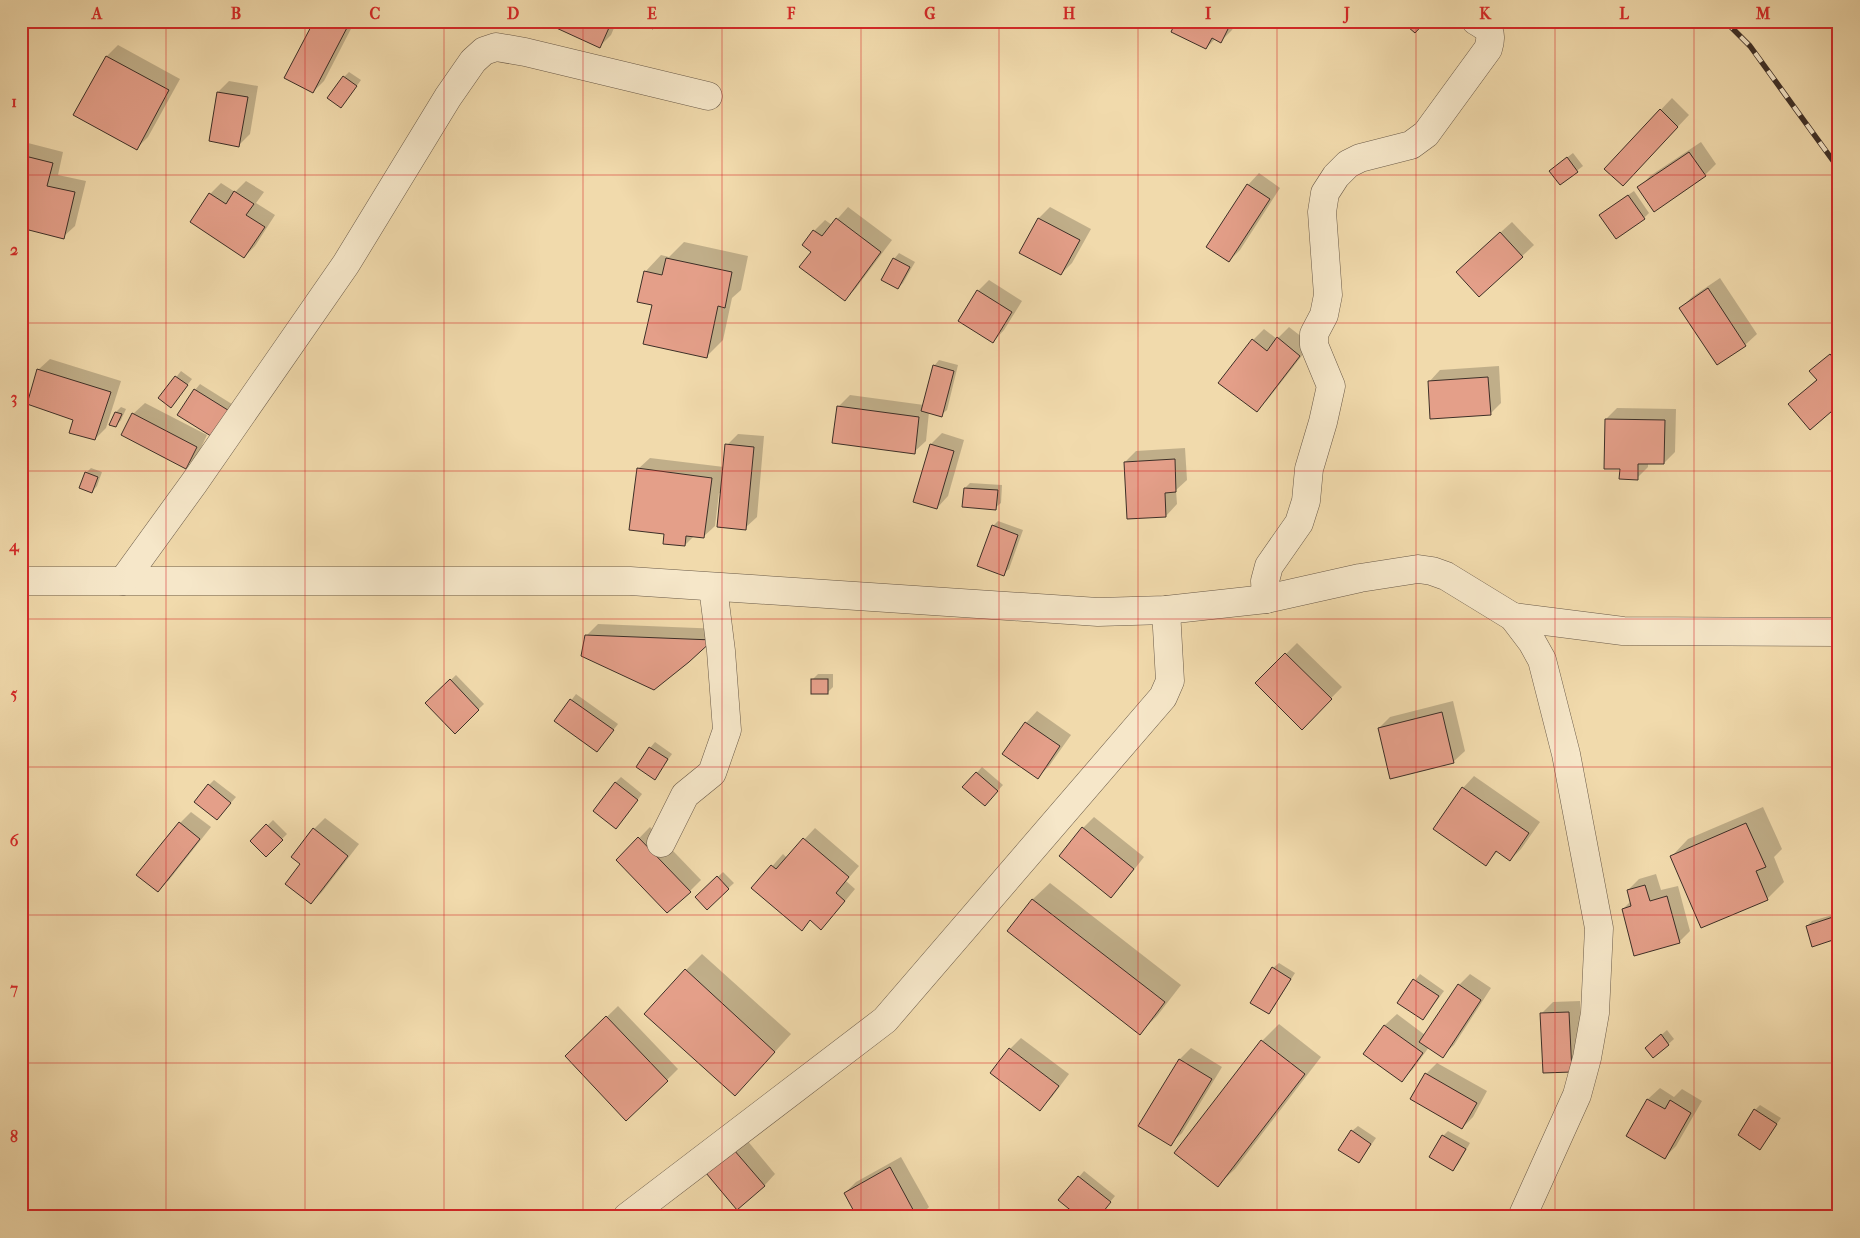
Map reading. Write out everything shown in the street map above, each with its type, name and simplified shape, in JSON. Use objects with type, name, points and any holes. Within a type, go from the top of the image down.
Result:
[{"type":"street","points":[[1266,599],[1264,581],[1270,566],[1299,524],[1306,501],[1309,469],[1324,422],[1331,386],[1314,345],[1314,334],[1324,315],[1328,295],[1322,212],[1325,193],[1336,176],[1348,164],[1360,158],[1411,145],[1426,134],[1488,49],[1492,38],[1490,32],[1476,21]]},
{"type":"street","points":[[123,580],[194,482],[346,264],[448,97],[473,61],[484,50],[496,47],[525,52],[708,96]]},
{"type":"street","points":[[21,581],[630,581],[1098,612],[1166,610],[1266,599],[1378,575],[1418,569],[1432,570],[1446,576],[1513,617],[1532,642],[1542,660],[1566,754],[1599,928],[1594,1013],[1587,1058],[1577,1095],[1522,1217]]},
{"type":"street","points":[[661,842],[685,794],[712,774],[727,730],[721,651],[713,587]]},
{"type":"street","points":[[627,1217],[885,1020],[1163,697],[1170,681],[1166,610]]},
{"type":"street","points":[[1513,617],[1623,631],[1839,632]]},
{"type":"building","points":[[314,21],[350,22],[313,93],[284,78]]},
{"type":"building","points":[[555,21],[612,21],[600,48],[552,26]]},
{"type":"building","points":[[638,21],[657,21],[653,29]]},
{"type":"building","points":[[1176,21],[1232,21],[1221,43],[1212,38],[1206,49],[1171,32]]},
{"type":"building","points":[[1401,21],[1426,21],[1415,33]]},
{"type":"building","points":[[106,56],[169,90],[137,150],[73,115]]},
{"type":"building","points":[[343,76],[357,86],[341,108],[327,98]]},
{"type":"building","points":[[217,92],[248,97],[239,147],[209,141]]},
{"type":"building","points":[[1660,109],[1678,127],[1623,186],[1604,169]]},
{"type":"building","points":[[1689,152],[1706,176],[1654,212],[1637,187]]},
{"type":"building","points":[[21,155],[53,163],[47,186],[75,192],[64,239],[21,228]]},
{"type":"building","points":[[1567,157],[1578,172],[1560,185],[1549,171]]},
{"type":"building","points":[[1247,184],[1270,199],[1229,262],[1206,247]]},
{"type":"building","points":[[234,191],[254,204],[246,215],[265,227],[244,258],[190,222],[209,193],[226,204]]},
{"type":"building","points":[[1628,195],[1645,219],[1616,239],[1599,215]]},
{"type":"building","points":[[836,218],[881,252],[845,301],[799,267],[811,252],[802,245],[813,230],[822,236]]},
{"type":"building","points":[[1038,218],[1080,240],[1061,275],[1019,253]]},
{"type":"building","points":[[1500,232],[1523,257],[1479,297],[1456,272]]},
{"type":"building","points":[[666,258],[732,272],[725,308],[718,306],[707,358],[643,344],[652,305],[637,302],[644,271],[662,275]]},
{"type":"building","points":[[893,258],[910,267],[898,289],[881,280]]},
{"type":"building","points":[[1708,288],[1746,346],[1717,365],[1679,308]]},
{"type":"building","points":[[977,290],[1012,312],[993,343],[958,321]]},
{"type":"building","points":[[1277,337],[1300,356],[1257,412],[1218,383],[1252,339],[1267,351]]},
{"type":"building","points":[[1830,354],[1839,365],[1839,405],[1810,430],[1788,404],[1817,380],[1809,371]]},
{"type":"building","points":[[933,365],[954,371],[942,417],[921,411]]},
{"type":"building","points":[[37,369],[111,392],[95,440],[69,433],[73,420],[27,404]]},
{"type":"building","points":[[175,376],[188,385],[171,408],[158,398]]},
{"type":"building","points":[[1488,377],[1491,415],[1430,419],[1428,381]]},
{"type":"building","points":[[194,389],[231,412],[214,438],[177,415]]},
{"type":"building","points":[[837,406],[919,417],[915,454],[832,443]]},
{"type":"building","points":[[115,412],[122,414],[116,427],[109,425]]},
{"type":"building","points":[[132,413],[197,447],[186,469],[121,435]]},
{"type":"building","points":[[1605,419],[1665,420],[1664,464],[1638,464],[1638,480],[1619,479],[1620,469],[1604,469]]},
{"type":"building","points":[[725,444],[754,447],[746,530],[717,527]]},
{"type":"building","points":[[930,444],[954,451],[937,509],[913,502]]},
{"type":"building","points":[[1175,459],[1176,492],[1165,493],[1166,517],[1127,519],[1124,462]]},
{"type":"building","points":[[637,468],[712,478],[704,538],[686,536],[685,546],[663,544],[664,534],[629,530]]},
{"type":"building","points":[[85,472],[98,477],[92,493],[79,488]]},
{"type":"building","points":[[964,488],[998,490],[996,510],[962,507]]},
{"type":"building","points":[[992,525],[1018,535],[1004,576],[977,566]]},
{"type":"building","points":[[585,635],[713,640],[654,690],[581,656]]},
{"type":"building","points":[[1285,653],[1332,699],[1302,730],[1255,683]]},
{"type":"building","points":[[450,679],[479,710],[455,734],[425,703]]},
{"type":"building","points":[[811,679],[828,679],[828,694],[811,694]]},
{"type":"building","points":[[570,699],[614,730],[597,752],[554,721]]},
{"type":"building","points":[[1442,712],[1454,763],[1390,779],[1378,728]]},
{"type":"building","points":[[1025,722],[1060,746],[1038,779],[1002,754]]},
{"type":"building","points":[[649,747],[668,759],[655,780],[636,767]]},
{"type":"building","points":[[976,772],[998,791],[985,806],[962,787]]},
{"type":"building","points":[[615,782],[638,800],[616,829],[593,811]]},
{"type":"building","points":[[208,784],[231,803],[217,820],[194,802]]},
{"type":"building","points":[[1462,787],[1529,833],[1510,861],[1496,851],[1486,866],[1433,829]]},
{"type":"building","points":[[179,822],[200,839],[158,892],[136,875]]},
{"type":"building","points":[[1746,823],[1766,867],[1756,871],[1768,900],[1701,928],[1670,856]]},
{"type":"building","points":[[266,824],[283,840],[266,857],[250,841]]},
{"type":"building","points":[[1082,827],[1134,869],[1111,898],[1059,856]]},
{"type":"building","points":[[313,828],[348,856],[311,904],[285,884],[300,864],[291,857]]},
{"type":"building","points":[[638,837],[691,892],[667,913],[616,860]]},
{"type":"building","points":[[803,838],[849,877],[836,893],[845,901],[821,930],[810,920],[802,931],[751,888],[771,865],[776,869]]},
{"type":"building","points":[[717,876],[729,889],[707,910],[695,897]]},
{"type":"building","points":[[1645,885],[1650,901],[1667,896],[1680,943],[1634,956],[1622,909],[1631,906],[1627,890]]},
{"type":"building","points":[[1032,899],[1165,1002],[1140,1035],[1007,931]]},
{"type":"building","points":[[1839,915],[1839,938],[1812,947],[1806,926]]},
{"type":"building","points":[[1272,967],[1291,979],[1269,1014],[1250,1003]]},
{"type":"building","points":[[685,969],[775,1052],[735,1096],[644,1014]]},
{"type":"building","points":[[1413,979],[1439,996],[1423,1020],[1397,1003]]},
{"type":"building","points":[[1458,984],[1481,1000],[1443,1058],[1419,1042]]},
{"type":"building","points":[[1569,1012],[1572,1072],[1543,1073],[1540,1013]]},
{"type":"building","points":[[606,1016],[668,1081],[626,1121],[565,1056]]},
{"type":"building","points":[[1384,1025],[1423,1053],[1402,1082],[1363,1054]]},
{"type":"building","points":[[1661,1034],[1669,1045],[1653,1058],[1645,1048]]},
{"type":"building","points":[[1261,1040],[1305,1074],[1218,1187],[1174,1153]]},
{"type":"building","points":[[1009,1048],[1059,1086],[1040,1111],[990,1073]]},
{"type":"building","points":[[1179,1059],[1212,1079],[1171,1146],[1138,1126]]},
{"type":"building","points":[[1425,1073],[1477,1103],[1462,1129],[1410,1099]]},
{"type":"building","points":[[1647,1099],[1665,1109],[1670,1100],[1691,1113],[1665,1159],[1626,1136]]},
{"type":"building","points":[[1754,1109],[1777,1124],[1760,1150],[1738,1135]]},
{"type":"building","points":[[1351,1130],[1371,1144],[1359,1163],[1338,1150]]},
{"type":"building","points":[[1442,1135],[1466,1149],[1453,1171],[1429,1157]]},
{"type":"building","points":[[734,1150],[765,1186],[737,1210],[706,1173]]},
{"type":"building","points":[[890,1167],[917,1217],[857,1217],[844,1193]]},
{"type":"building","points":[[1078,1176],[1111,1202],[1099,1217],[1079,1217],[1058,1200]]},
{"type":"railway","points":[[1725,21],[1750,46],[1839,169]]}]
